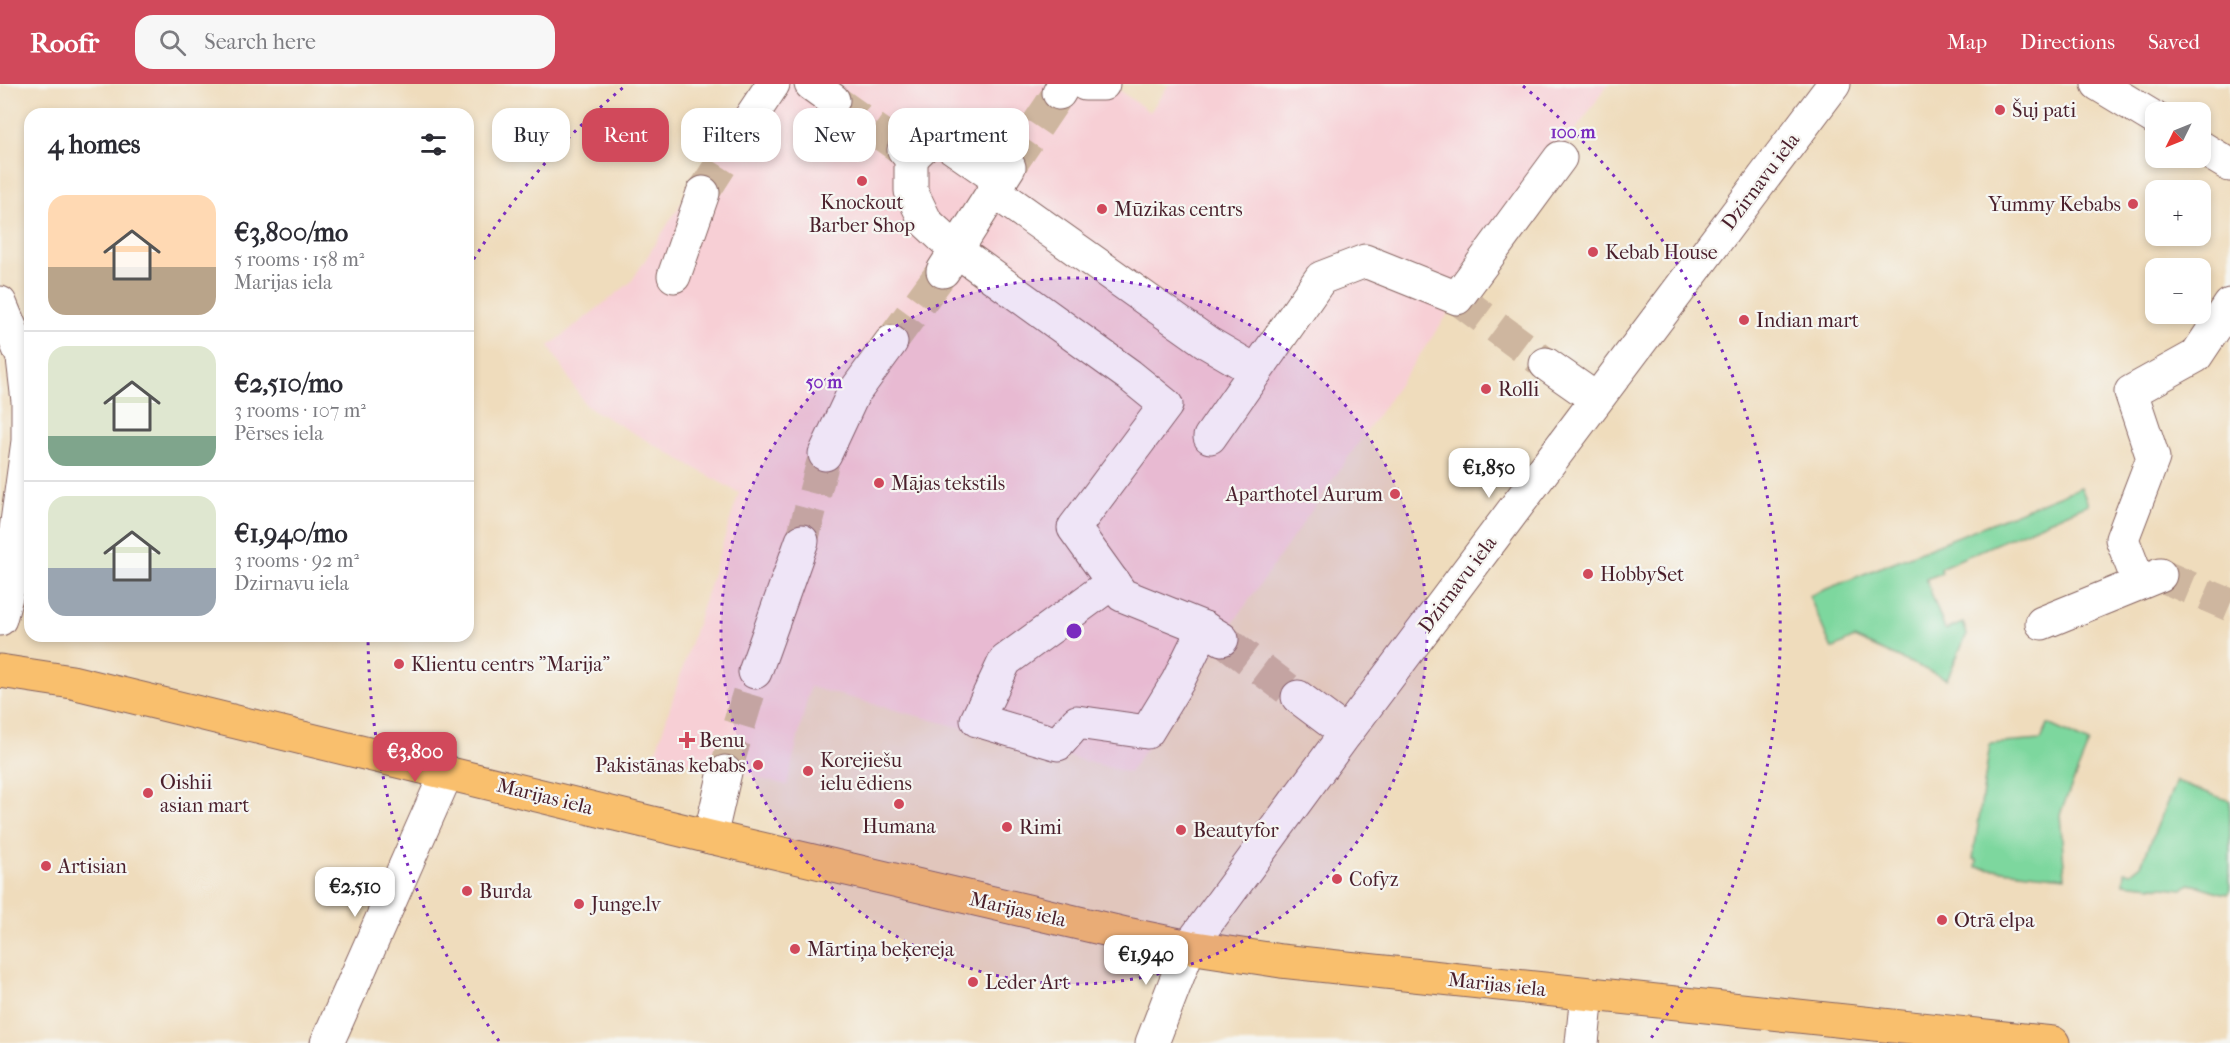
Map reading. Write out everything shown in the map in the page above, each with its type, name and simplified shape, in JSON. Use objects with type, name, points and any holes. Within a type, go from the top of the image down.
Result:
[{"type":"main road","name":"Marijas iela","points":[[0,671],[72,682],[710,837],[1189,947],[1281,961],[2053,1043]]},
{"type":"street","points":[[757,108],[773,84]]},
{"type":"street","points":[[1069,87],[1103,84]]},
{"type":"street","name":"Dzirnavu iela","points":[[1152,1043],[1189,947],[1346,733],[1834,84]]},
{"type":"street","points":[[2098,84],[2145,112]]},
{"type":"street","points":[[1113,582],[1005,661],[977,720],[1058,744],[1077,722],[1147,732],[1178,681],[1213,633],[1122,595],[1113,582],[1074,528],[1166,405],[1130,375],[950,261],[926,222],[911,191],[908,154],[935,135],[1002,180],[1208,343],[1256,371]]},
{"type":"street","points":[[2211,154],[2230,165]]},
{"type":"street","points":[[1210,437],[1321,278],[1365,261],[1457,298],[1560,158]]},
{"type":"street","points":[[950,261],[1002,180]]},
{"type":"street","points":[[674,276],[703,193]]},
{"type":"street","points":[[0,303],[23,358],[24,367]]},
{"type":"street","points":[[2042,623],[2150,579],[2122,539],[2153,458],[2132,392],[2196,356],[2230,305]]},
{"type":"street","points":[[825,454],[853,394],[891,342]]},
{"type":"street","points":[[1546,364],[1596,399]]},
{"type":"street","points":[[0,619],[8,589],[24,471]]},
{"type":"street","points":[[755,672],[802,541]]},
{"type":"street","points":[[1298,698],[1346,733]]},
{"type":"street","points":[[327,1043],[447,772]]},
{"type":"street","points":[[710,837],[724,772]]},
{"type":"street","points":[[1582,1043],[1587,994]]},
{"type":"shaded area","points":[[757,84],[1110,84],[1150,112],[1169,84],[1608,84],[1129,773],[810,687],[787,785],[655,754],[739,493],[586,406],[549,346],[631,282],[707,162],[781,162],[781,108],[742,108]]},
{"type":"green space","points":[[2081,487],[2088,504],[1940,568],[1942,573],[1926,579],[1945,630],[1963,623],[1967,634],[1947,679],[1854,638],[1832,649],[1809,596]]},
{"type":"green space","points":[[2048,724],[2089,743],[2060,814],[2065,877],[1976,867],[1977,860],[1973,859],[1990,744],[2041,740]]},
{"type":"green space","points":[[2176,781],[2230,801],[2230,889],[2228,894],[2189,884],[2183,889],[2124,883],[2125,872],[2131,873],[2141,865]]},
{"type":"tunnel","points":[[1009,167],[1059,93]]},
{"type":"tunnel","points":[[833,100],[888,139]]},
{"type":"tunnel","points":[[703,193],[723,162]]},
{"type":"tunnel","points":[[891,342],[943,271]]},
{"type":"tunnel","points":[[1457,298],[1546,364]]},
{"type":"tunnel","points":[[802,541],[825,454]]},
{"type":"tunnel","points":[[2160,575],[2230,605]]},
{"type":"tunnel","points":[[1222,639],[1298,697]]},
{"type":"tunnel","points":[[725,772],[755,672]]},
{"type":"place","name":"Šuj pati","points":[[2000,110]]},
{"type":"place","name":"Knockout Barber Shop","points":[[862,181]]},
{"type":"place","name":"Yummy Kebabs","points":[[2133,204]]},
{"type":"place","name":"Mūzikas centrs","points":[[1102,209]]},
{"type":"place","name":"Kebab House","points":[[1593,252]]},
{"type":"place","name":"Indian mart","points":[[1744,320]]},
{"type":"place","name":"Rolli","points":[[1486,389]]},
{"type":"place","name":"Mājas tekstils","points":[[879,483]]},
{"type":"place","name":"Aparthotel Aurum","points":[[1395,494]]},
{"type":"place","name":"HobbySet","points":[[1588,574]]},
{"type":"place","name":"Klientu centrs \"Marija\"","points":[[399,664]]},
{"type":"place","name":"Benu","points":[[687,740]]},
{"type":"place","name":"Pakistānas kebabs","points":[[758,765]]},
{"type":"place","name":"Korejiešu ielu ēdiens","points":[[808,771]]},
{"type":"place","name":"Oishii asian mart","points":[[148,793]]},
{"type":"place","name":"Humana","points":[[899,804]]},
{"type":"place","name":"Rimi","points":[[1007,827]]},
{"type":"place","name":"Beautyfor","points":[[1181,830]]},
{"type":"place","name":"Artisian","points":[[46,866]]},
{"type":"place","name":"Cofyz","points":[[1337,879]]},
{"type":"place","name":"Burda","points":[[467,891]]},
{"type":"place","name":"Junge.lv","points":[[579,904]]},
{"type":"place","name":"Otrā elpa","points":[[1942,920]]},
{"type":"place","name":"Mārtiņa beķereja","points":[[795,949]]},
{"type":"place","name":"Leder Art","points":[[973,982]]}]
